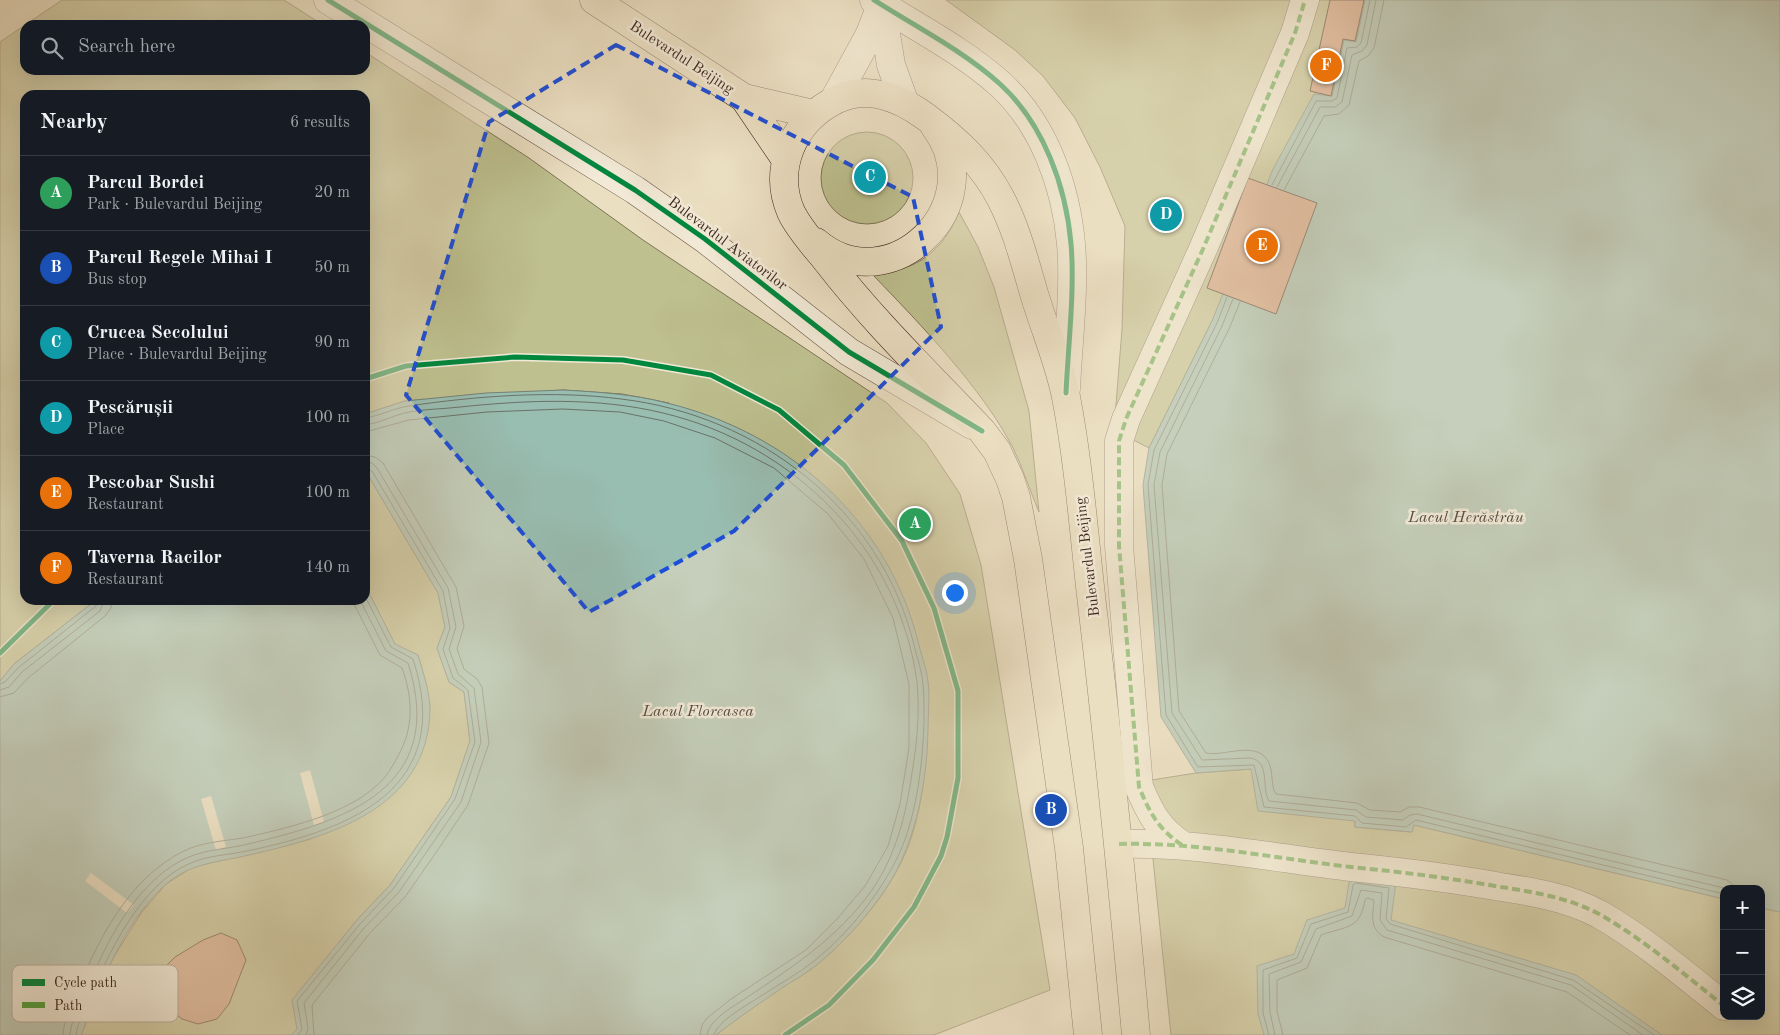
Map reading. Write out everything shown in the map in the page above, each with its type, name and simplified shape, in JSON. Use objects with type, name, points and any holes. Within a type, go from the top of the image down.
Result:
[{"type":"main road","name":"Bulevardul Beijing","points":[[594,0],[744,98],[786,160]]},
{"type":"main road","name":"Bulevardul Beijing","points":[[1088,1035],[1069,848],[1028,559],[1010,479],[997,451],[982,431],[847,287],[805,233],[791,212],[784,186],[786,160],[792,141],[824,107],[854,94],[874,93],[904,101],[957,140],[982,168],[1000,196],[1018,240],[1066,393],[1075,452],[1118,844],[1136,1035]]},
{"type":"main road","name":"Bulevardul Beijing","points":[[744,98],[824,107]]},
{"type":"main road","name":"Bulevardul Beijing","points":[[805,233],[832,253],[864,261],[896,256],[912,249],[925,239],[944,212],[952,179],[946,146],[928,119]]},
{"type":"street","name":"Bulevardul Aviatorilor","points":[[328,0],[360,20]]},
{"type":"street","points":[[1182,845],[1165,833],[1155,820],[1139,787],[1119,560],[1119,441],[1126,418],[1203,249],[1295,33],[1305,0]]},
{"type":"street","points":[[880,2],[891,65],[904,101]]},
{"type":"street","points":[[824,107],[870,34],[880,2]]},
{"type":"street","points":[[880,2],[977,65],[1001,85],[1026,113],[1046,149],[1061,188],[1071,245],[1066,393]]},
{"type":"street","name":"Bulevardul Aviatorilor","points":[[370,26],[635,190],[705,239],[849,352],[982,431]]},
{"type":"street","points":[[1118,844],[1182,845],[1352,867],[1397,870],[1532,892],[1570,902],[1599,914],[1668,962],[1720,1003]]},
{"type":"highlighted area","points":[[616,45],[913,197],[941,327],[734,531],[589,612],[406,395],[489,122]]},
{"type":"green space","points":[[62,0],[284,0],[315,20],[32,20]]},
{"type":"green space","points":[[946,0],[1365,0],[1356,42],[1344,40],[1332,97],[1212,321],[1149,448],[1114,430],[1122,329],[1125,226],[1100,167],[1075,118],[1043,76],[1015,50]]},
{"type":"green space","points":[[20,28],[20,75],[370,75],[370,55],[529,158],[643,240],[887,403],[926,443],[960,494],[981,565],[1050,990],[934,1035],[716,1035],[819,963],[868,913],[889,885],[905,854],[918,812],[925,769],[928,682],[669,403],[622,394],[563,390],[405,401],[370,412],[370,90],[20,90],[20,605],[90,605],[14,664],[0,681],[0,42]]},
{"type":"green space","points":[[867,132],[885,135],[900,145],[910,160],[913,178],[910,196],[900,211],[885,221],[867,224],[849,221],[834,211],[824,196],[821,178],[824,160],[834,145],[849,135]]},
{"type":"green space","points":[[959,212],[978,247],[994,287],[1029,411],[1039,512],[1013,448],[985,403],[950,358],[874,276],[903,269],[926,257],[944,239]]},
{"type":"green space","points":[[370,478],[438,593],[445,627],[437,648],[449,682],[464,692],[470,741],[451,797],[390,885],[356,921],[330,955],[297,1029],[291,1035],[81,1035],[86,1022],[178,1022],[178,965],[110,965],[112,960],[141,913],[166,884],[193,867],[311,839],[430,708],[426,683],[418,655],[395,645],[370,595]]},
{"type":"green space","points":[[1252,769],[1355,821],[1355,827],[1411,832],[1414,825],[1720,898],[1720,1020],[1765,1020],[1765,909],[1780,912],[1780,1035],[1171,1035],[1145,781],[1196,773]]},
{"type":"water","name":"Lacul Herăstrău","points":[[1365,0],[1780,0],[1780,912],[1765,909],[1765,885],[1720,885],[1720,898],[1414,825],[1412,832],[1355,827],[1355,821],[1258,811],[1251,769],[1196,773],[1161,717],[1143,485],[1149,448],[1212,321],[1273,169],[1314,94],[1332,96],[1344,40],[1356,42]]},
{"type":"water","name":"Lacul Floreasca","points":[[563,390],[641,397],[712,417],[754,436],[793,460],[828,489],[859,522],[884,559],[905,600],[926,668],[929,706],[925,774],[916,818],[902,860],[880,897],[835,949],[814,967],[716,1035],[291,1035],[297,1029],[292,1000],[356,921],[390,885],[451,797],[470,741],[464,692],[449,682],[437,648],[445,627],[438,593],[370,478],[370,412],[405,401],[486,393]]},
{"type":"water","points":[[370,595],[395,644],[418,655],[429,696],[430,710],[425,744],[412,772],[393,795],[369,813],[311,839],[194,868],[174,878],[150,901],[137,918],[110,965],[12,965],[12,1022],[86,1022],[81,1035],[0,1035],[0,681],[14,664],[90,605],[370,605]]},
{"type":"water","points":[[1350,877],[1396,882],[1391,920],[1576,975],[1662,1035],[1264,1035],[1258,1014],[1257,966],[1294,954],[1307,920],[1345,908]]},
{"type":"pier","points":[[310,770],[324,822],[314,825],[300,773]]},
{"type":"pier","points":[[211,796],[226,847],[216,850],[201,799]]},
{"type":"pier","points":[[91,873],[134,905],[127,913],[85,881]]},
{"type":"building","points":[[1330,0],[1364,0],[1355,41],[1343,39],[1331,96],[1310,91]]},
{"type":"building","points":[[1248,178],[1317,203],[1276,314],[1207,288]]},
{"type":"building","points":[[221,933],[237,940],[246,960],[229,1004],[217,1019],[198,1024],[178,1016],[178,965],[167,965],[175,957],[203,940]]},
{"type":"marked path","points":[[1182,845],[1167,833],[1156,820],[1139,787],[1119,546],[1119,441],[1126,419],[1203,249],[1295,33],[1305,0]]},
{"type":"marked path","points":[[1119,844],[1177,845],[1235,851],[1445,878],[1551,896],[1588,908],[1631,934],[1720,1003]]},
{"type":"cycle path","points":[[328,0],[360,20]]},
{"type":"cycle path","points":[[874,0],[955,50],[1000,84],[1029,118],[1040,137],[1058,179],[1064,201],[1071,244],[1072,299],[1066,393]]},
{"type":"cycle path","points":[[370,26],[635,190],[705,239],[849,352],[982,431]]},
{"type":"cycle path","points":[[370,377],[406,366],[515,357],[623,360],[711,375],[779,410],[844,465],[902,541],[934,608],[958,691],[958,778],[947,837],[941,856],[914,907],[873,960],[829,1005],[785,1035]]},
{"type":"cycle path","points":[[0,653],[49,605]]},
{"type":"place","name":"Taverna Racilor","points":[[1326,66]]},
{"type":"place","name":"Crucea Secolului","points":[[870,177]]},
{"type":"place","name":"Pescărușii","points":[[1166,215]]},
{"type":"place","name":"Pescobar Sushi","points":[[1262,246]]},
{"type":"place","name":"Parcul Bordei","points":[[915,524]]},
{"type":"place","name":"Parcul Regele Mihai I","points":[[1051,810]]}]
